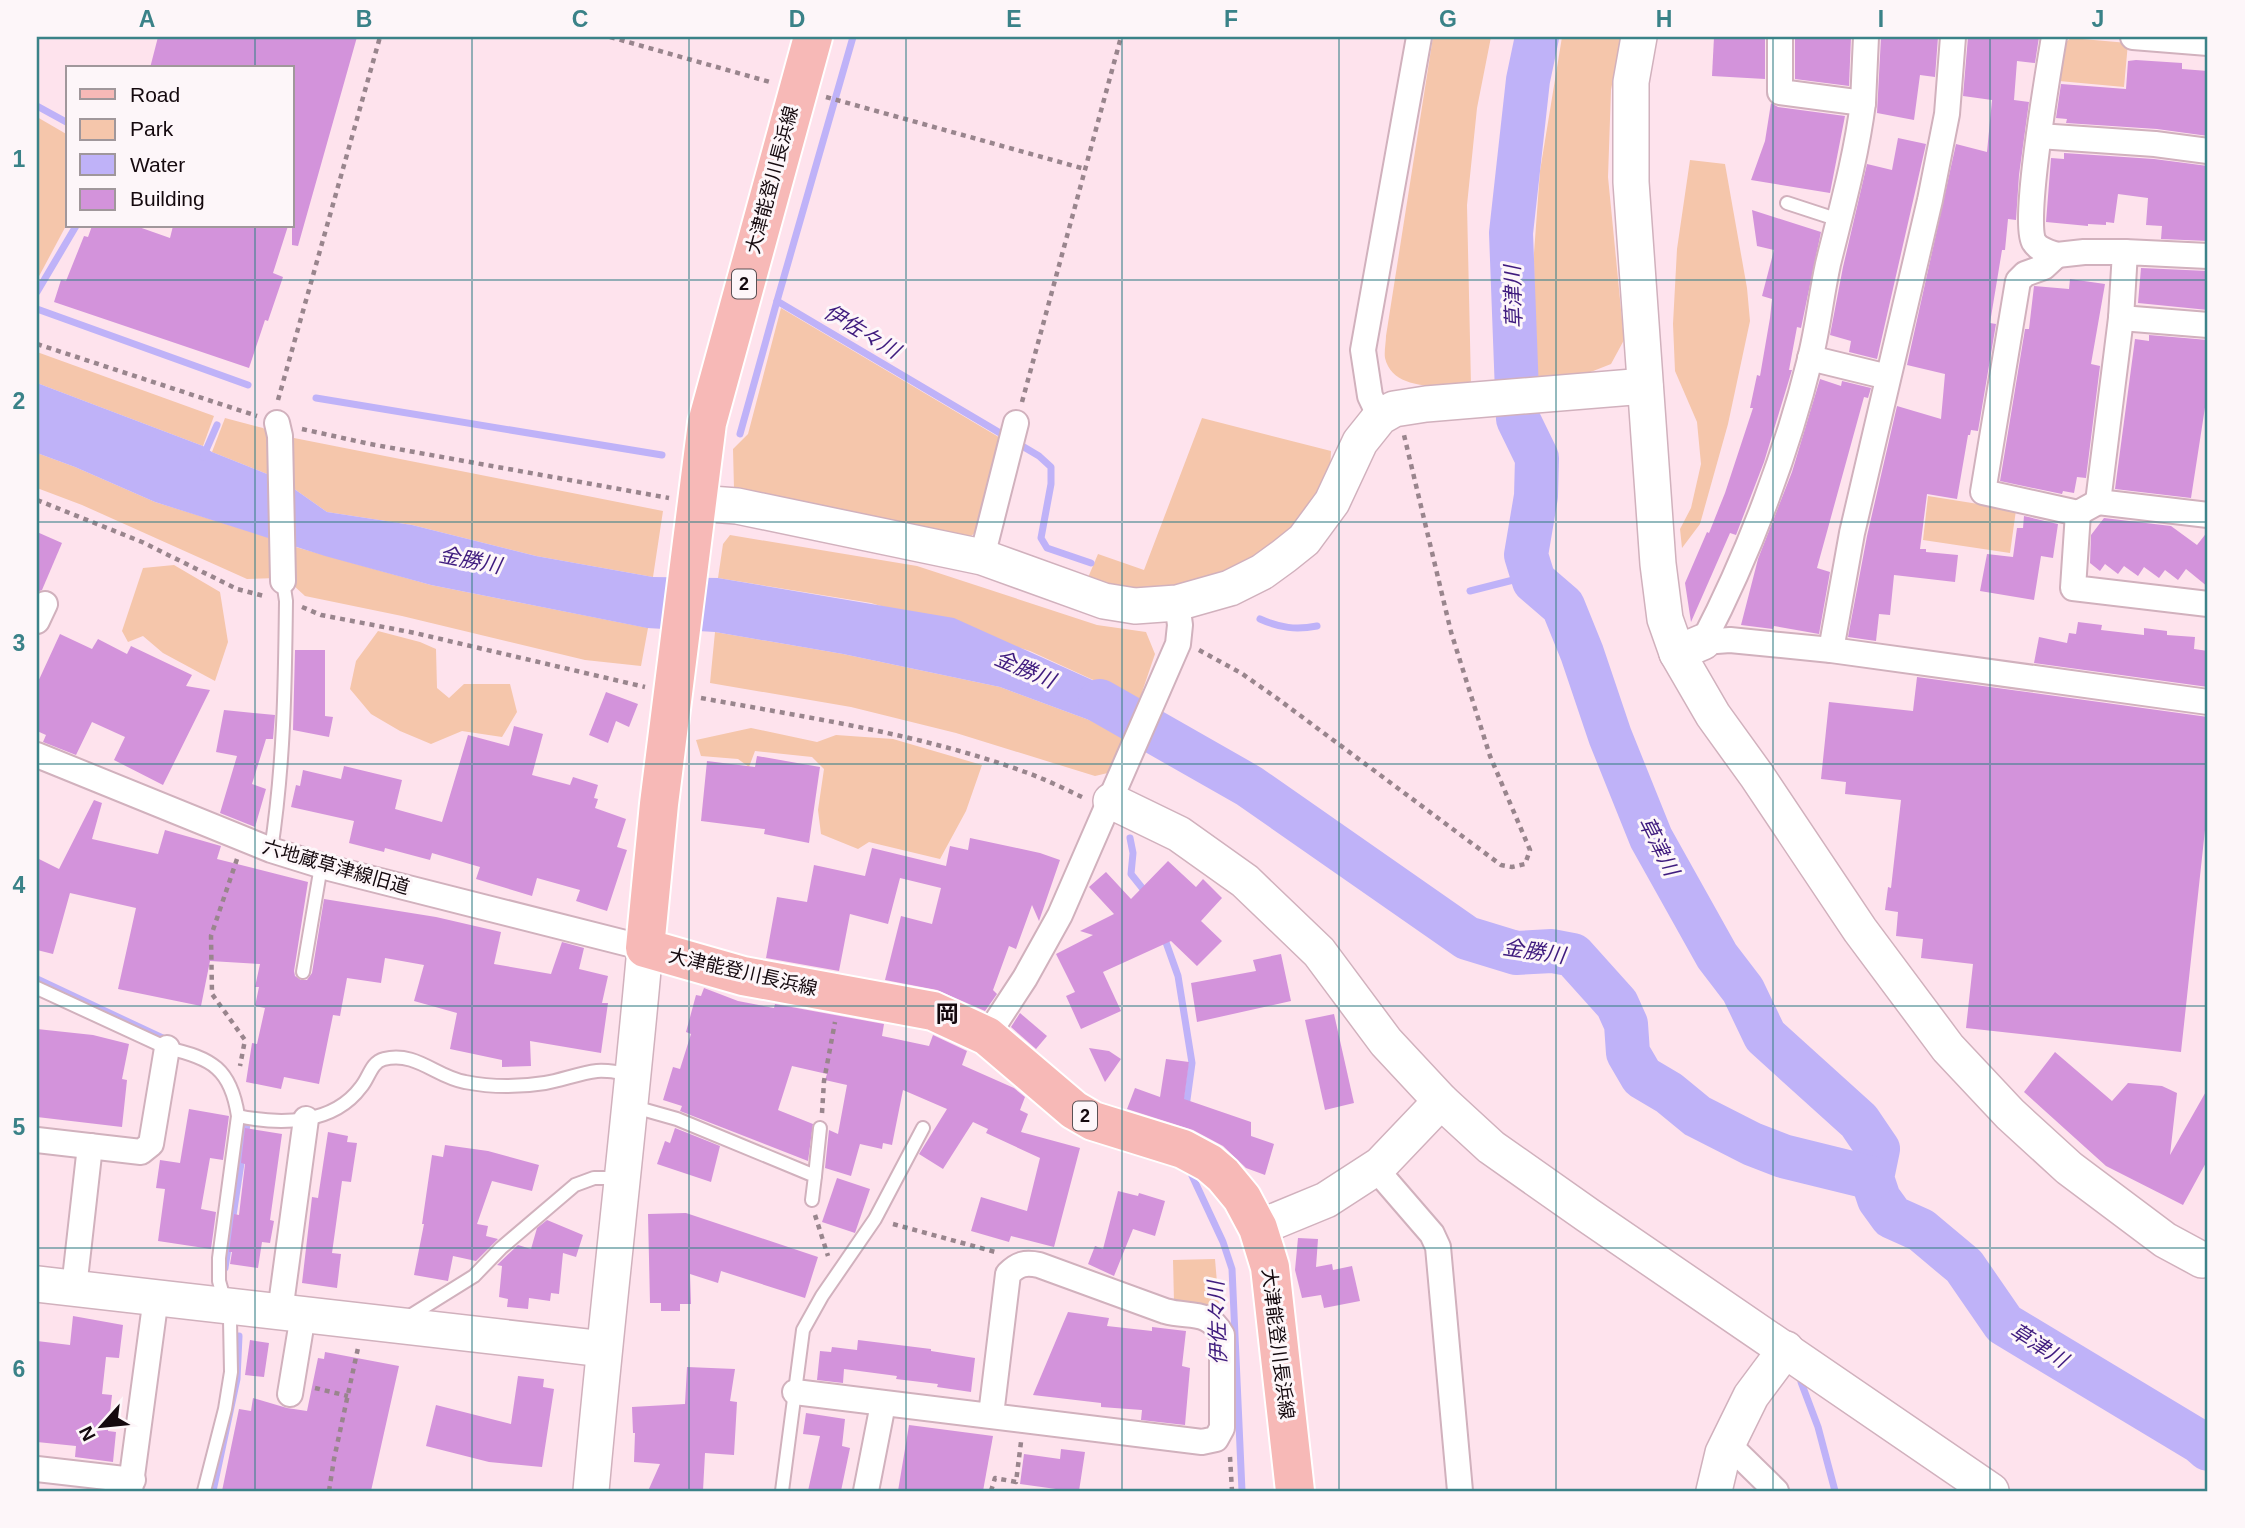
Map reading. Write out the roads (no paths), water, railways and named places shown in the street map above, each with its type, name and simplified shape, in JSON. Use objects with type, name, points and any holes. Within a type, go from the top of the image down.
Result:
[{"type":"main road","name":"大津能登川長浜線","points":[[813,37],[811,94],[707,423],[674,683],[645,948],[743,976],[933,1011],[987,1036],[1074,1110],[1093,1121],[1183,1149],[1209,1163],[1242,1198],[1258,1228],[1270,1267],[1295,1491]]},
{"type":"street","points":[[1419,37],[1363,350],[1370,396],[1400,410],[1646,386]]},
{"type":"street","points":[[1639,37],[1632,82],[1631,182],[1658,564],[1665,619],[1690,648],[1713,715],[1765,787],[1860,930],[1948,1048],[2010,1114],[2069,1168],[2165,1240],[2202,1259],[2208,1259]]},
{"type":"street","points":[[1780,37],[1780,92],[1863,103]]},
{"type":"street","points":[[1690,648],[1719,612],[1761,512],[1811,358],[1819,305],[1859,139],[1866,37]]},
{"type":"street","points":[[1831,650],[1852,533],[1912,281],[1944,127],[1953,37]]},
{"type":"street","points":[[2054,37],[2029,228],[2034,243],[2041,250],[2057,255],[2125,252],[2208,256]]},
{"type":"street","points":[[2133,37],[2208,43]]},
{"type":"street","points":[[2039,136],[2155,144],[2208,151]]},
{"type":"street","points":[[2125,252],[2121,318],[2073,588],[2208,604]]},
{"type":"street","points":[[2057,255],[2044,267],[2025,274],[2018,281],[1983,492],[2088,508],[2208,515]]},
{"type":"street","points":[[2121,318],[2208,325]]},
{"type":"street","points":[[1811,358],[1888,377]]},
{"type":"street","points":[[694,519],[737,506],[982,557],[1104,601],[1135,606],[1177,603],[1230,588],[1262,572],[1304,540],[1332,502],[1360,442],[1400,410]]},
{"type":"street","points":[[982,557],[1016,423]]},
{"type":"street","points":[[279,430],[284,591]]},
{"type":"street","points":[[987,1036],[1025,978],[1060,915],[1111,799],[1175,653],[1180,625],[1177,603]]},
{"type":"street","points":[[1690,648],[1731,640],[1831,650],[2208,702]]},
{"type":"street","name":"六地蔵草津線旧道","points":[[37,755],[271,850],[321,866],[645,948]]},
{"type":"street","points":[[1111,799],[1179,834],[1245,881],[1320,952],[1386,1042],[1441,1101],[1491,1147],[1991,1491]]},
{"type":"street","points":[[591,1491],[645,948]]},
{"type":"street","points":[[37,1140],[141,1152],[151,1144],[167,1048]]},
{"type":"street","points":[[1258,1228],[1326,1200],[1375,1168],[1441,1101]]},
{"type":"street","points":[[291,1388],[291,1314],[306,1119]]},
{"type":"street","points":[[74,1288],[90,1146]]},
{"type":"street","points":[[1375,1168],[1432,1234],[1438,1247],[1460,1491]]},
{"type":"street","points":[[795,1392],[1202,1442],[1216,1439],[1222,1428],[1222,1335],[1216,1324],[1204,1316],[1166,1311],[1028,1262],[1017,1265],[1008,1275],[991,1415]]},
{"type":"street","points":[[37,1284],[604,1349]]},
{"type":"street","points":[[37,1469],[132,1486],[156,1297]]},
{"type":"street","points":[[1714,1491],[1723,1453],[1751,1396],[1786,1349]]},
{"type":"street","points":[[866,1491],[883,1404]]},
{"type":"street","points":[[1728,1444],[1776,1491]]},
{"type":"lane","points":[[1787,203],[1839,220]]},
{"type":"lane","points":[[271,850],[280,791],[284,726],[284,591]]},
{"type":"lane","points":[[303,972],[321,866]]},
{"type":"lane","points":[[37,988],[167,1048],[187,1053],[223,1072],[235,1094],[238,1116],[219,1258],[219,1281],[230,1320],[230,1372],[225,1409],[204,1491]]},
{"type":"lane","points":[[238,1116],[255,1119],[316,1119],[330,1114],[361,1088],[375,1064],[383,1059],[406,1058],[462,1082],[491,1085],[543,1084],[598,1071],[677,1119],[815,1176]]},
{"type":"lane","points":[[812,1200],[820,1128]]},
{"type":"lane","points":[[782,1491],[803,1330],[822,1296],[875,1219],[923,1128]]},
{"type":"lane","points":[[379,1324],[474,1276],[501,1248],[575,1185],[594,1178],[622,1178]]},
{"type":"water","points":[[37,383],[203,446],[272,476],[327,512],[412,525],[536,556],[653,577],[718,578],[954,618],[1139,701],[1127,734],[1000,687],[843,654],[715,632],[647,628],[431,585],[325,556],[155,502],[37,453]]},
{"type":"waterway","name":"伊佐々川","points":[[853,37],[777,301],[1039,456],[1051,467],[1051,484],[1041,538],[1047,548],[1091,563]]},
{"type":"waterway","name":"草津川","points":[[1537,37],[1528,80],[1511,233],[1518,419],[1537,458],[1536,496],[1526,555],[1534,581],[1563,606],[1610,736],[1651,838],[1717,956],[1743,990],[1765,1036],[1859,1121],[1878,1149],[1872,1178],[1879,1199],[1892,1217],[1921,1230],[1964,1266],[2004,1324],[2208,1449]]},
{"type":"waterway","points":[[37,106],[66,122]]},
{"type":"waterway","points":[[37,292],[75,228]]},
{"type":"waterway","points":[[740,434],[777,301]]},
{"type":"waterway","points":[[37,309],[248,385]]},
{"type":"waterway","points":[[316,398],[662,455]]},
{"type":"waterway","points":[[203,457],[217,425]]},
{"type":"waterway","name":"伊佐々川","points":[[1470,591],[1525,577],[1534,581]]},
{"type":"waterway","name":"伊佐々川","points":[[1260,619],[1288,627],[1317,626]]},
{"type":"waterway","name":"金勝川","points":[[1100,701],[1249,786],[1467,938],[1516,953],[1552,951],[1573,955],[1617,1004],[1626,1024],[1628,1053],[1642,1077],[1669,1093],[1697,1116],[1752,1144],[1783,1156],[1872,1178]]},
{"type":"waterway","name":"伊佐々川","points":[[1130,838],[1133,853],[1131,874],[1147,894]]},
{"type":"waterway","name":"伊佐々川","points":[[1163,934],[1178,976],[1192,1063],[1186,1107]]},
{"type":"waterway","points":[[37,979],[169,1041]]},
{"type":"waterway","points":[[225,1268],[247,1124]]},
{"type":"waterway","name":"伊佐々川","points":[[1188,1167],[1223,1242],[1232,1269],[1242,1491]]},
{"type":"waterway","points":[[213,1491],[237,1379],[239,1336]]},
{"type":"waterway","points":[[1801,1382],[1818,1427],[1835,1491]]},
{"type":"district","name":"岡","points":[[947,1014]]}]
